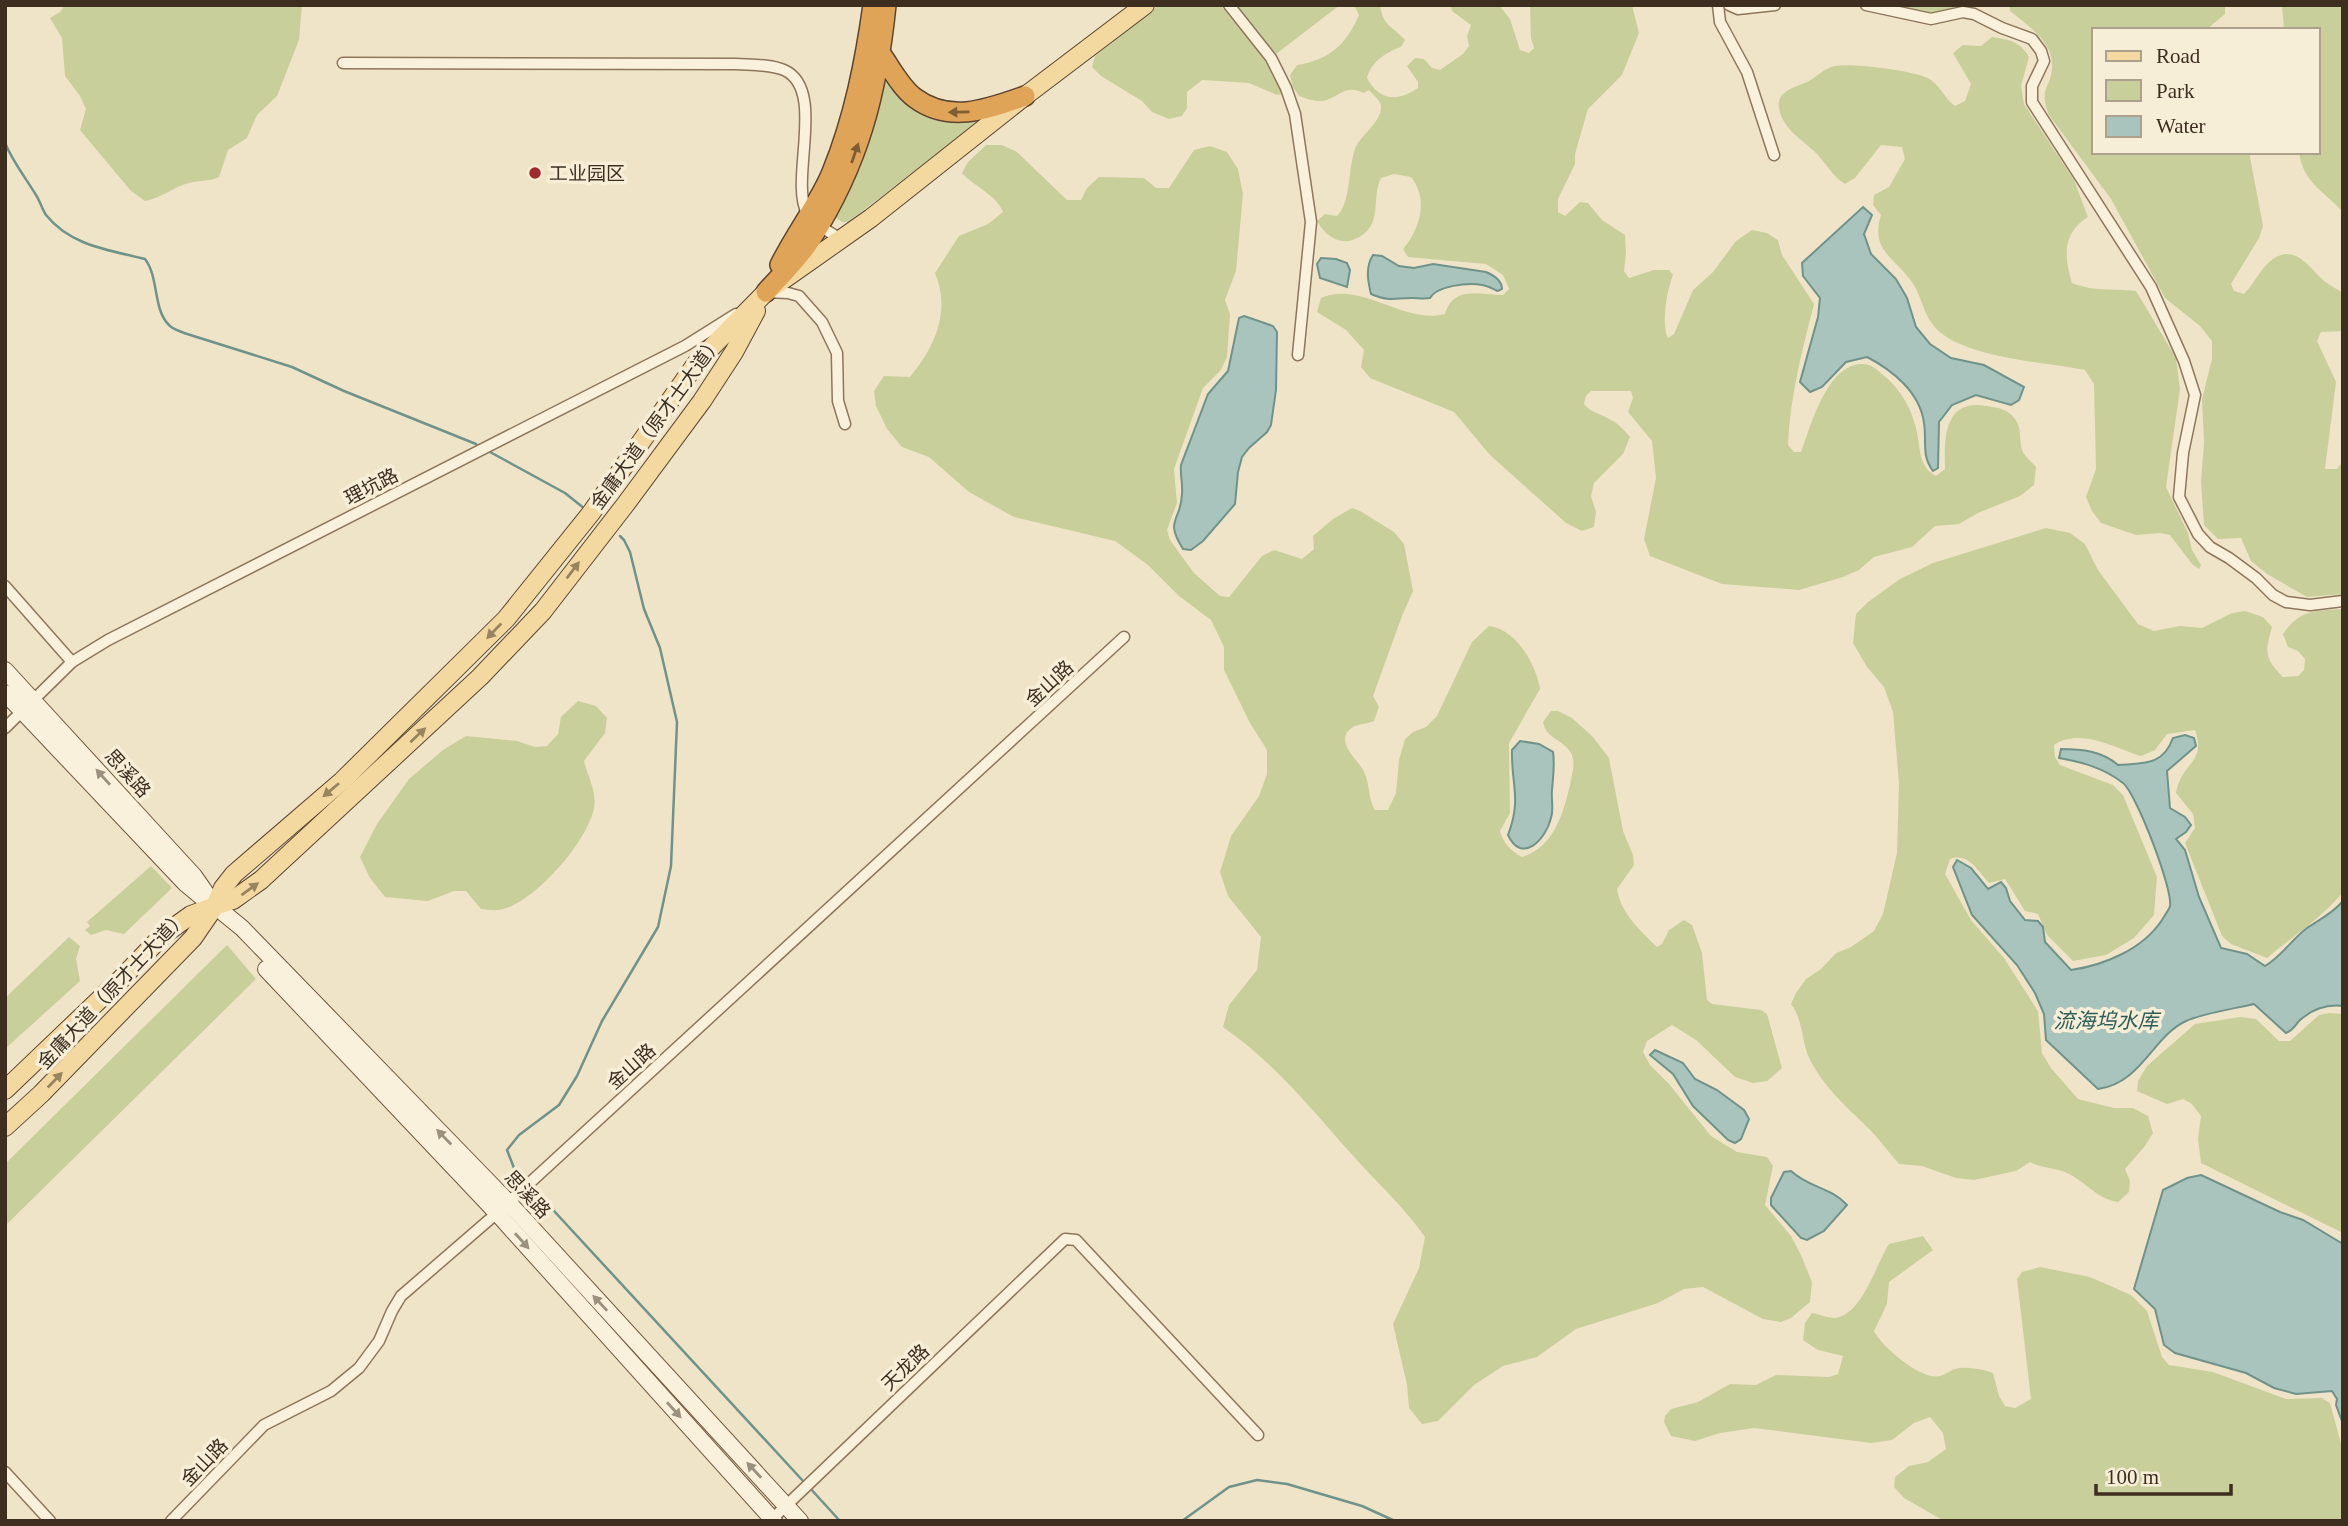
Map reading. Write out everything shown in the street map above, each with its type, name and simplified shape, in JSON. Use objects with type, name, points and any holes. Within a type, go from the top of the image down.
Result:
[{"type":"highway","points":[[813,220],[847,127],[866,55],[873,5]]},
{"type":"highway","points":[[766,292],[854,159],[881,54],[886,5]]},
{"type":"highway","points":[[881,54],[914,97],[950,113],[979,111],[1025,96]]},
{"type":"main road","points":[[766,292],[841,239],[1145,5]]},
{"type":"main road","name":"金庸大道（原才士大道）","points":[[5,1127],[41,1094],[193,938],[215,906],[223,888],[240,868],[342,781],[506,619],[593,510],[698,361],[766,292]]},
{"type":"main road","name":"金庸大道（原才士大道）","points":[[5,1090],[163,935],[191,915],[233,900],[261,880],[480,677],[542,611],[625,505],[702,401],[734,352],[766,292]]},
{"type":"main road","points":[[593,510],[609,523]]},
{"type":"street","points":[[1229,5],[1272,58],[1295,114],[1311,222],[1297,355]]},
{"type":"street","points":[[1718,5],[1720,22],[1747,72],[1774,155]]},
{"type":"street","points":[[1729,5],[1738,9],[1774,5]]},
{"type":"street","points":[[1866,5],[1931,19],[1963,12],[1974,14],[2032,39],[2041,51],[2044,61],[2032,86],[2032,102],[2151,287],[2184,360],[2195,395],[2183,453],[2179,497],[2198,534],[2203,541],[2286,602],[2310,605],[2343,601]]},
{"type":"street","points":[[343,63],[736,64],[781,69],[790,74],[803,96],[803,200],[813,220],[841,239]]},
{"type":"street","points":[[766,292],[799,296],[822,322],[837,353],[838,401],[845,424]]},
{"type":"street","name":"理坑路","points":[[5,728],[72,662],[108,640],[685,346],[721,325],[766,292]]},
{"type":"street","points":[[5,586],[72,662]]},
{"type":"street","name":"金山路","points":[[171,1521],[264,1425],[331,1391],[359,1368],[379,1341],[401,1296],[524,1188],[1124,637]]},
{"type":"street","name":"思溪路","points":[[5,670],[28,706],[194,876],[215,906],[242,929],[502,1208],[800,1521]]},
{"type":"street","name":"思溪路","points":[[5,693],[28,706]]},
{"type":"street","name":"思溪路","points":[[502,1208],[772,1520]]},
{"type":"street","name":"天龙路","points":[[772,1520],[1065,1239],[1076,1240],[1258,1435]]},
{"type":"street","points":[[5,1472],[50,1521]]},
{"type":"green space","points":[[65,5],[302,5],[299,40],[277,96],[257,115],[247,138],[228,150],[219,177],[183,185],[145,201],[131,191],[80,130],[86,109],[65,76],[62,38],[50,18]]},
{"type":"green space","points":[[1159,5],[1220,5],[1264,56],[1283,94],[1277,95],[1249,83],[1202,80],[1187,92],[1187,108],[1182,116],[1169,119],[1152,112],[1142,101],[1101,76],[1092,67],[1095,56]]},
{"type":"green space","points":[[1237,5],[1340,5],[1276,54]]},
{"type":"green space","points":[[1350,5],[1380,5],[1386,22],[1405,40],[1401,47],[1376,62],[1367,78],[1383,95],[1396,97],[1418,88],[1418,82],[1407,66],[1415,58],[1424,59],[1432,68],[1440,70],[1463,54],[1469,46],[1467,36],[1471,25],[1452,11],[1451,5],[1499,5],[1510,19],[1520,50],[1529,53],[1534,48],[1530,5],[1632,5],[1639,33],[1622,75],[1588,109],[1575,154],[1575,164],[1558,199],[1558,212],[1565,216],[1580,202],[1588,203],[1602,220],[1625,235],[1624,271],[1629,278],[1654,270],[1669,270],[1673,275],[1666,307],[1668,338],[1674,334],[1693,290],[1713,272],[1736,241],[1752,230],[1767,233],[1778,240],[1782,255],[1814,304],[1791,409],[1788,445],[1794,452],[1801,452],[1822,398],[1830,385],[1850,366],[1866,364],[1888,379],[1904,398],[1914,420],[1923,461],[1930,472],[1936,476],[1945,469],[1947,433],[1955,414],[1962,408],[1973,405],[1987,406],[2006,411],[2017,423],[2022,450],[2036,467],[2034,485],[2020,496],[1959,524],[1935,526],[1912,547],[1874,557],[1859,570],[1843,577],[1799,590],[1722,584],[1650,556],[1644,539],[1656,478],[1652,441],[1628,412],[1633,398],[1631,391],[1591,391],[1584,404],[1616,423],[1630,437],[1623,454],[1594,483],[1591,496],[1596,512],[1594,527],[1582,531],[1566,523],[1490,455],[1454,412],[1370,378],[1361,367],[1364,350],[1346,330],[1317,312],[1321,298],[1351,294],[1414,314],[1430,316],[1445,314],[1454,299],[1461,295],[1503,295],[1509,289],[1503,275],[1486,264],[1408,257],[1403,249],[1418,223],[1421,204],[1417,186],[1411,177],[1394,174],[1381,178],[1371,226],[1355,239],[1335,239],[1317,221],[1325,214],[1337,216],[1342,210],[1355,149],[1380,114],[1381,105],[1369,90],[1364,93],[1349,90],[1324,101],[1305,98],[1299,96],[1293,87],[1290,75],[1297,65],[1327,55],[1342,43],[1359,15],[1355,7]]},
{"type":"green space","points":[[1895,5],[1958,5],[1951,10],[1936,13]]},
{"type":"green space","points":[[2009,5],[2225,5],[2225,14],[2208,28],[2092,28],[2092,154],[2249,154],[2263,226],[2259,238],[2231,284],[2234,291],[2244,294],[2269,262],[2288,254],[2301,259],[2324,281],[2343,293],[2343,331],[2321,332],[2317,341],[2336,382],[2325,469],[2337,469],[2343,461],[2343,594],[2307,597],[2267,574],[2251,561],[2241,538],[2218,539],[2204,525],[2201,482],[2204,443],[2202,399],[2212,359],[2212,341],[2200,326],[2165,298],[2111,199],[2049,115],[2045,94],[2052,67],[2049,50],[2031,28],[2010,11]]},
{"type":"green space","points":[[2282,5],[2343,5],[2343,212],[2315,186],[2305,172],[2299,154],[2320,154],[2320,28],[2284,28]]},
{"type":"green space","points":[[1992,37],[2014,42],[2029,57],[2021,86],[2024,104],[2074,180],[2088,217],[2073,230],[2067,246],[2067,264],[2072,283],[2096,289],[2136,291],[2176,358],[2180,389],[2166,487],[2201,565],[2199,569],[2170,535],[2136,535],[2101,523],[2092,511],[2086,497],[2096,469],[2094,384],[2085,370],[1982,352],[1945,336],[1933,325],[1913,283],[1889,257],[1878,236],[1881,215],[1873,205],[1874,195],[1889,187],[1905,159],[1902,147],[1881,145],[1855,178],[1845,184],[1794,134],[1781,116],[1779,102],[1784,94],[1827,69],[1843,65],[1917,74],[1934,82],[1955,106],[1965,101],[1971,84],[1953,53],[1963,45],[1981,46]]},
{"type":"green space","points":[[886,82],[897,88],[917,109],[929,117],[941,121],[978,122],[848,222],[842,222],[833,216],[881,87]]},
{"type":"green space","points":[[986,145],[1002,145],[1017,152],[1067,200],[1081,200],[1087,188],[1099,177],[1144,178],[1156,188],[1169,188],[1194,150],[1210,146],[1227,152],[1238,169],[1243,194],[1236,271],[1225,300],[1230,314],[1227,357],[1221,370],[1203,388],[1174,469],[1177,503],[1167,530],[1170,540],[1194,573],[1220,596],[1229,597],[1262,556],[1274,550],[1302,559],[1314,549],[1313,536],[1333,519],[1352,508],[1394,532],[1404,544],[1413,591],[1373,696],[1379,707],[1374,721],[1353,727],[1345,739],[1349,751],[1365,774],[1375,810],[1388,810],[1396,793],[1399,760],[1405,739],[1413,732],[1426,727],[1437,716],[1472,642],[1489,626],[1508,634],[1523,649],[1534,669],[1540,689],[1509,743],[1510,813],[1500,831],[1505,843],[1522,857],[1533,852],[1542,846],[1560,818],[1570,785],[1573,761],[1568,748],[1548,732],[1543,722],[1551,711],[1558,711],[1572,718],[1593,737],[1609,758],[1623,831],[1633,855],[1634,865],[1617,889],[1627,914],[1657,947],[1662,944],[1669,930],[1684,920],[1692,925],[1702,953],[1707,1000],[1712,1004],[1761,1010],[1767,1014],[1782,1068],[1767,1081],[1753,1083],[1735,1077],[1696,1040],[1672,1025],[1647,1041],[1643,1052],[1650,1065],[1711,1136],[1737,1152],[1767,1157],[1773,1166],[1765,1205],[1791,1236],[1812,1282],[1810,1302],[1791,1318],[1781,1322],[1763,1319],[1703,1287],[1684,1289],[1658,1303],[1576,1329],[1537,1357],[1503,1366],[1474,1385],[1438,1421],[1422,1424],[1409,1408],[1407,1385],[1393,1324],[1419,1268],[1425,1237],[1397,1202],[1288,1084],[1257,1054],[1223,1027],[1229,1005],[1257,970],[1261,937],[1228,896],[1220,872],[1231,836],[1259,796],[1267,774],[1267,750],[1250,723],[1224,670],[1224,647],[1211,620],[1179,596],[1148,565],[1115,541],[1014,517],[969,492],[929,457],[902,447],[887,429],[876,406],[874,391],[884,376],[910,377],[933,341],[941,315],[940,287],[935,273],[959,236],[988,224],[1003,212],[990,195],[962,173],[968,162]]},
{"type":"green space","points":[[2046,528],[2070,533],[2085,544],[2098,570],[2138,624],[2154,631],[2180,626],[2202,628],[2232,613],[2245,611],[2263,617],[2272,627],[2267,649],[2269,659],[2283,677],[2298,676],[2304,670],[2305,659],[2298,651],[2288,647],[2283,634],[2289,626],[2309,613],[2343,609],[2343,892],[2317,919],[2267,958],[2231,944],[2222,936],[2185,843],[2195,828],[2193,814],[2176,793],[2183,775],[2196,756],[2198,741],[2195,730],[2167,734],[2155,750],[2141,756],[2086,738],[2064,740],[2054,745],[2055,757],[2060,765],[2113,785],[2123,795],[2157,877],[2154,915],[2134,938],[2106,955],[2073,961],[2047,935],[2038,914],[2025,911],[2005,879],[1989,883],[1967,860],[1950,859],[1945,874],[1971,920],[2004,958],[2038,1011],[2042,1053],[2051,1068],[2078,1099],[2114,1108],[2133,1108],[2148,1116],[2153,1133],[2125,1169],[2130,1181],[2129,1192],[2118,1202],[2104,1198],[2064,1172],[2030,1162],[2016,1171],[1974,1180],[1956,1178],[1922,1166],[1899,1164],[1821,1078],[1807,1053],[1798,1017],[1791,1004],[1806,979],[1821,969],[1836,953],[1851,947],[1874,931],[1883,914],[1897,853],[1899,783],[1893,712],[1884,687],[1867,667],[1853,643],[1856,614],[1900,579],[1933,563]]},
{"type":"green space","points":[[578,701],[596,706],[607,718],[605,733],[584,761],[594,796],[590,822],[556,871],[526,898],[497,910],[481,909],[466,891],[454,891],[428,901],[385,897],[370,878],[360,857],[377,824],[409,779],[443,750],[466,736],[517,741],[535,747],[547,746],[558,734],[561,717]]},
{"type":"green space","points":[[151,866],[172,888],[124,934],[106,930],[91,935],[85,930],[90,926],[87,922]]},
{"type":"green space","points":[[69,937],[80,946],[76,959],[80,981],[5,1049],[5,998]]},
{"type":"green space","points":[[227,945],[256,979],[5,1226],[5,1164]]},
{"type":"green space","points":[[2343,1014],[2343,1233],[2201,1163],[2198,1139],[2201,1116],[2192,1104],[2183,1099],[2167,1104],[2137,1091],[2138,1081],[2147,1066],[2195,1024],[2240,1017],[2256,1019],[2279,1041],[2290,1041],[2319,1015]]},
{"type":"green space","points":[[1923,1236],[1933,1250],[1889,1282],[1887,1304],[1874,1331],[1885,1345],[1913,1368],[1932,1376],[1964,1368],[1993,1373],[1999,1396],[2005,1406],[2015,1408],[2031,1399],[2017,1279],[2022,1272],[2040,1267],[2090,1277],[2131,1295],[2147,1311],[2162,1357],[2169,1365],[2213,1372],[2286,1399],[2322,1398],[2330,1403],[2343,1451],[2343,1521],[1944,1521],[1904,1498],[1894,1487],[1895,1477],[1909,1466],[1928,1462],[1946,1449],[1943,1433],[1930,1417],[1914,1423],[1892,1440],[1871,1443],[1754,1428],[1720,1433],[1695,1441],[1671,1436],[1664,1422],[1671,1409],[1698,1402],[1730,1384],[1756,1385],[1776,1375],[1829,1377],[1838,1374],[1843,1356],[1818,1350],[1803,1340],[1805,1323],[1812,1313],[1834,1318],[1844,1315],[1853,1308],[1867,1288],[1889,1244]]},
{"type":"water","points":[[1863,207],[1872,215],[1864,234],[1871,254],[1896,279],[1907,298],[1916,327],[1930,344],[1951,358],[1984,365],[2024,387],[2019,400],[2011,405],[1976,395],[1952,405],[1939,422],[1938,468],[1933,471],[1927,459],[1924,423],[1917,401],[1903,383],[1886,368],[1867,357],[1846,362],[1822,387],[1810,392],[1800,382],[1818,317],[1820,298],[1803,276],[1802,263]]},
{"type":"water","points":[[1373,255],[1382,256],[1399,266],[1414,268],[1433,264],[1486,272],[1499,280],[1502,289],[1498,291],[1469,284],[1439,290],[1430,298],[1383,298],[1371,294],[1368,269]]},
{"type":"water","points":[[1321,258],[1347,263],[1350,270],[1347,287],[1320,278],[1317,264]]},
{"type":"water","points":[[1244,316],[1273,326],[1277,332],[1276,390],[1271,425],[1242,457],[1235,504],[1203,541],[1191,550],[1183,549],[1174,526],[1181,503],[1181,465],[1208,394],[1228,371],[1239,318]]},
{"type":"water","name":"流海坞水库","points":[[2185,735],[2194,738],[2196,746],[2167,771],[2170,808],[2185,817],[2191,825],[2176,839],[2185,850],[2199,897],[2221,948],[2247,954],[2265,966],[2307,928],[2343,901],[2343,1006],[2314,1010],[2286,1033],[2254,1004],[2192,1018],[2165,1037],[2126,1078],[2098,1089],[2046,1040],[2044,1014],[2035,993],[2017,965],[1972,915],[1953,867],[1957,860],[1971,868],[1988,889],[2001,882],[2010,901],[2025,920],[2038,921],[2043,927],[2045,942],[2071,970],[2110,960],[2122,954],[2145,939],[2168,911],[2170,906],[2166,881],[2129,790],[2108,773],[2076,761],[2059,758],[2061,749],[2091,752],[2118,765],[2136,764],[2158,758],[2164,754],[2173,738]]},
{"type":"water","points":[[1520,741],[1539,744],[1553,752],[1554,757],[1551,818],[1539,841],[1526,848],[1514,844],[1508,835],[1515,801],[1512,750]]},
{"type":"water","points":[[1655,1050],[1683,1063],[1695,1079],[1717,1090],[1744,1110],[1749,1119],[1741,1139],[1735,1143],[1728,1140],[1693,1106],[1673,1074],[1650,1055]]},
{"type":"water","points":[[1791,1171],[1805,1181],[1834,1194],[1847,1205],[1824,1231],[1807,1240],[1801,1238],[1771,1205],[1771,1198],[1784,1172]]},
{"type":"water","points":[[2201,1175],[2303,1220],[2343,1244],[2343,1424],[2336,1405],[2337,1399],[2332,1391],[2296,1394],[2274,1388],[2246,1373],[2175,1353],[2164,1345],[2155,1309],[2134,1289],[2163,1190],[2187,1178]]},
{"type":"waterway","points":[[5,143],[46,215],[56,225],[67,234],[91,245],[145,259],[152,275],[160,311],[172,328],[292,367],[476,444]]},
{"type":"waterway","points":[[490,452],[565,493],[585,509]]},
{"type":"waterway","points":[[527,1181],[514,1168],[507,1150],[519,1135],[559,1105],[577,1076],[602,1021],[658,927],[671,866],[677,722],[660,648],[644,609],[630,552],[620,536]]},
{"type":"waterway","points":[[531,1186],[804,1482]]},
{"type":"waterway","points":[[1182,1521],[1229,1487],[1257,1480],[1287,1484],[1362,1506],[1395,1521]]},
{"type":"waterway","points":[[809,1487],[840,1521]]},
{"type":"place","name":"工业园区","points":[[535,173]]}]
